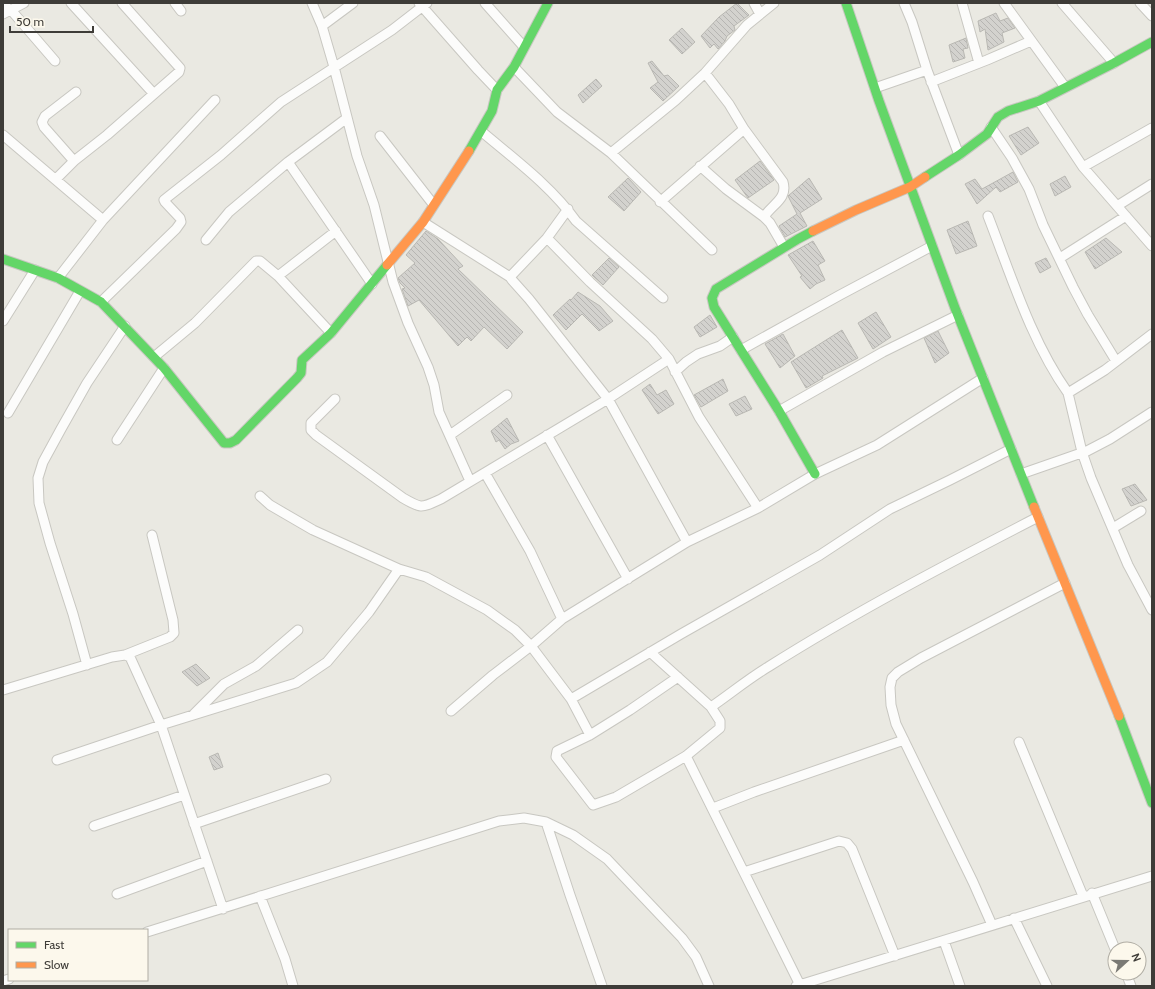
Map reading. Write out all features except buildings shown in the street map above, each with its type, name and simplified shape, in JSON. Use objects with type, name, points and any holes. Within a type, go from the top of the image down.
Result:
[{"type":"street","points":[[7,12],[24,3]]},
{"type":"street","points":[[71,3],[154,94]]},
{"type":"street","points":[[56,179],[74,161],[179,72],[180,68],[122,3]]},
{"type":"street","points":[[175,3],[181,11]]},
{"type":"street","points":[[312,3],[322,26],[357,156],[374,205],[401,304],[428,367],[434,385],[439,412],[470,481]]},
{"type":"street","points":[[322,26],[353,3]]},
{"type":"street","points":[[485,3],[524,47]]},
{"type":"street","points":[[3,259],[58,278],[101,302],[126,326],[164,368],[224,443],[230,443],[236,440],[297,378],[301,373],[302,360],[331,333],[423,222],[475,142],[492,111],[497,90],[514,67],[548,3]]},
{"type":"street","points":[[754,3],[760,14]]},
{"type":"street","points":[[611,153],[676,100],[705,73],[747,25],[774,3]]},
{"type":"street","points":[[846,3],[874,88],[958,315],[1152,803]]},
{"type":"street","points":[[904,3],[912,22],[931,82],[959,155]]},
{"type":"street","points":[[962,3],[979,63]]},
{"type":"street","points":[[1004,3],[1066,88]]},
{"type":"street","points":[[1062,3],[1114,64]]},
{"type":"street","points":[[1140,3],[1152,16]]},
{"type":"street","points":[[101,302],[182,222],[164,200],[220,155],[249,128],[281,102],[392,30],[423,4],[478,70],[497,90]]},
{"type":"street","points":[[3,5],[7,12],[55,61]]},
{"type":"street","points":[[931,82],[1031,41]]},
{"type":"street","points":[[815,474],[779,411],[714,307],[712,296],[716,289],[784,247],[856,210],[910,187],[959,155],[987,134],[998,117],[1008,111],[1038,102],[1114,64],[1152,42]]},
{"type":"street","points":[[514,67],[557,112],[611,153],[660,202],[712,250]]},
{"type":"street","points":[[874,88],[927,70]]},
{"type":"street","points":[[705,73],[729,104],[744,129],[783,182],[785,189],[784,195],[764,217]]},
{"type":"street","points":[[74,161],[44,127],[42,122],[45,116],[76,92]]},
{"type":"street","points":[[58,278],[103,220],[216,100]]},
{"type":"street","points":[[1038,102],[1083,167],[1152,246]]},
{"type":"street","points":[[206,240],[229,212],[288,162],[347,118]]},
{"type":"street","points":[[991,127],[1012,158],[1029,189],[1043,225],[1088,316],[1116,360]]},
{"type":"street","points":[[1083,167],[1152,128]]},
{"type":"street","points":[[660,202],[744,129]]},
{"type":"street","points":[[481,131],[528,171],[568,209],[576,221],[662,298]]},
{"type":"street","points":[[3,135],[103,220]]},
{"type":"street","points":[[380,136],[434,204]]},
{"type":"street","points":[[288,162],[372,284]]},
{"type":"street","points":[[700,166],[726,189],[764,217],[770,223],[784,247]]},
{"type":"street","points":[[1117,206],[1152,184]]},
{"type":"street","points":[[510,277],[547,238],[568,209]]},
{"type":"street","points":[[988,216],[1027,315],[1047,359],[1068,393],[1082,452],[1102,505],[1113,528],[1114,535],[1152,610]]},
{"type":"street","points":[[1060,258],[1126,216]]},
{"type":"street","points":[[423,222],[510,277],[529,299],[608,399],[687,542]]},
{"type":"street","points":[[278,276],[336,231]]},
{"type":"street","points":[[547,238],[590,282],[652,339],[669,359],[699,416],[758,508]]},
{"type":"street","points":[[741,350],[932,246]]},
{"type":"street","points":[[154,357],[195,323],[256,261],[260,261],[278,276],[331,333]]},
{"type":"street","points":[[3,321],[35,270]]},
{"type":"street","points":[[8,413],[80,291]]},
{"type":"street","points":[[779,411],[883,352],[958,315]]},
{"type":"street","points":[[87,665],[39,503],[38,478],[43,462],[87,383],[126,326]]},
{"type":"street","points":[[1068,393],[1094,377],[1152,334]]},
{"type":"street","points":[[675,372],[698,354],[720,346],[733,337]]},
{"type":"street","points":[[335,399],[311,424],[311,430],[403,498],[418,507],[428,505],[441,499],[608,399],[669,359]]},
{"type":"street","points":[[117,440],[164,368]]},
{"type":"street","points":[[451,710],[531,646],[562,619],[687,542],[758,508],[815,474],[877,445],[983,378]]},
{"type":"street","points":[[450,435],[507,395]]},
{"type":"street","points":[[1021,474],[1082,452],[1110,439],[1152,412]]},
{"type":"street","points":[[547,435],[628,579]]},
{"type":"street","points":[[571,699],[820,554],[890,509],[1011,449]]},
{"type":"street","points":[[485,473],[530,551],[562,619]]},
{"type":"street","points":[[260,496],[270,505],[313,530],[399,569],[426,576],[487,610],[515,630],[531,646],[571,699],[590,735]]},
{"type":"street","points":[[1113,528],[1141,511]]},
{"type":"street","points":[[711,707],[767,668],[839,625],[974,550],[1038,517]]},
{"type":"street","points":[[3,690],[112,657],[125,655],[170,637],[174,633],[174,620],[152,535]]},
{"type":"street","points":[[57,760],[192,715],[296,683],[327,662],[369,612],[399,569]]},
{"type":"street","points":[[992,925],[973,882],[896,724],[891,705],[890,687],[892,678],[898,672],[921,658],[1064,583]]},
{"type":"street","points":[[192,715],[224,684],[256,666],[298,630]]},
{"type":"street","points":[[650,652],[678,677],[711,707],[720,721],[720,728],[686,756],[616,797],[593,806],[556,755],[557,751],[590,735],[678,677]]},
{"type":"street","points":[[125,655],[130,657],[161,725],[223,909]]},
{"type":"street","points":[[713,808],[754,792],[904,740]]},
{"type":"street","points":[[1019,742],[1083,896]]},
{"type":"street","points":[[686,756],[713,808],[798,985],[944,941],[1092,893],[1152,876]]},
{"type":"street","points":[[1143,778],[1152,774]]},
{"type":"street","points":[[194,824],[326,779]]},
{"type":"street","points":[[94,826],[184,795]]},
{"type":"street","points":[[148,932],[499,821],[524,818],[546,822],[573,835],[607,859],[682,938],[696,957],[709,986]]},
{"type":"street","points":[[546,822],[602,986]]},
{"type":"street","points":[[744,872],[839,841],[847,843],[852,849],[895,956]]},
{"type":"street","points":[[117,894],[207,861]]},
{"type":"street","points":[[1092,893],[1113,941]]},
{"type":"street","points":[[260,896],[285,959],[293,986]]},
{"type":"street","points":[[1014,918],[1047,986]]},
{"type":"street","points":[[944,941],[960,986]]},
{"type":"traffic: fast","points":[[469,151],[492,111],[497,90],[514,67],[548,3]]},
{"type":"traffic: fast","points":[[846,3],[879,101],[955,308],[1034,507]]},
{"type":"traffic: fast","points":[[925,177],[959,155],[987,134],[998,117],[1008,111],[1039,101],[1152,42]]},
{"type":"traffic: fast","points":[[813,231],[716,289],[712,298],[714,307],[779,411],[815,474]]},
{"type":"traffic: fast","points":[[3,259],[58,278],[101,302],[164,368],[224,443],[230,443],[236,440],[297,378],[301,373],[302,360],[331,333],[387,265]]},
{"type":"traffic: fast","points":[[1119,716],[1152,803]]},
{"type":"traffic: slow","points":[[387,265],[423,222],[469,151]]},
{"type":"traffic: slow","points":[[813,231],[856,210],[910,187],[925,177]]},
{"type":"traffic: slow","points":[[1034,507],[1119,716]]}]
